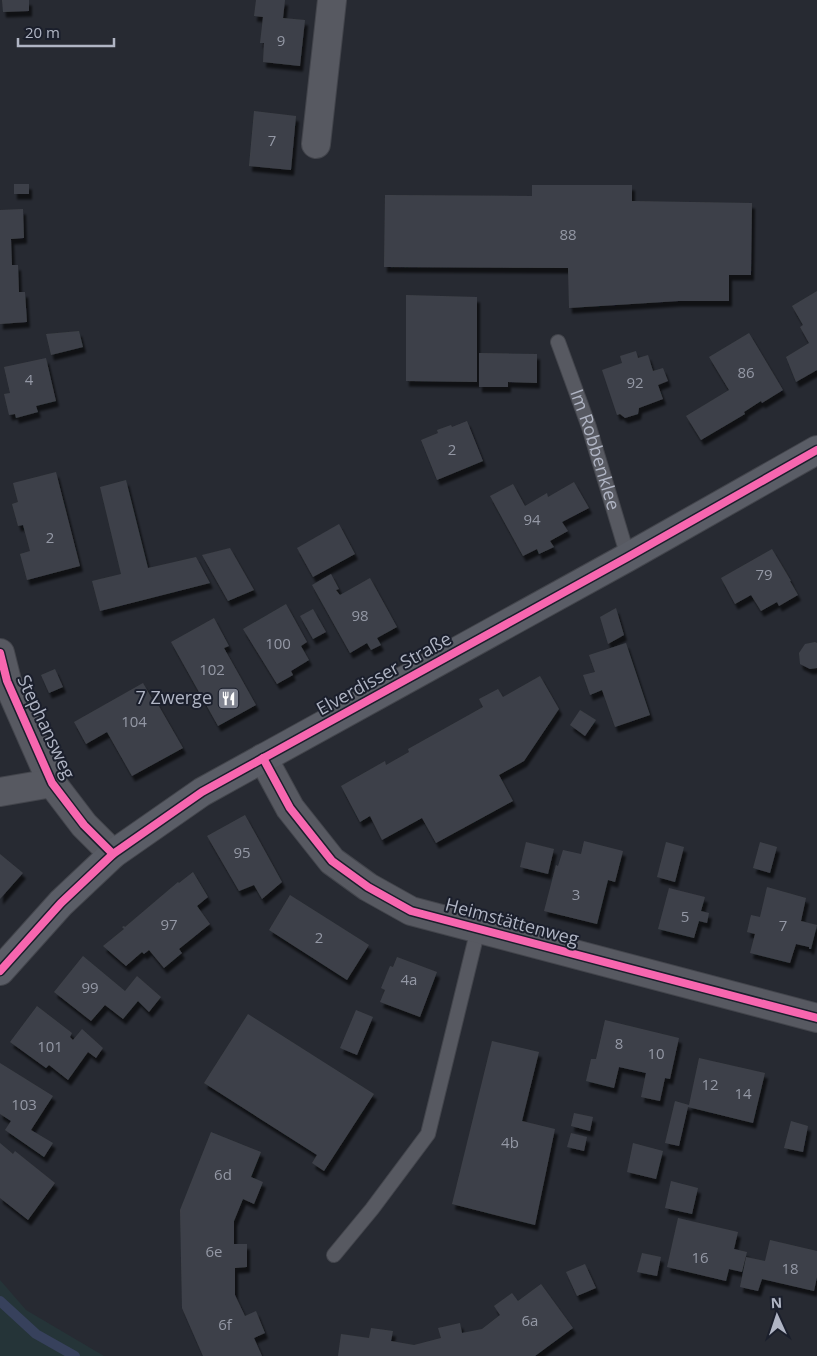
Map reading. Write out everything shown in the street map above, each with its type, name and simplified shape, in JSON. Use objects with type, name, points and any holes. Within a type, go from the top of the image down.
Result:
[{"type":"main road","name":"Elverdisser Straße","points":[[0,971],[61,903],[113,854],[202,792],[628,557],[817,450]]},
{"type":"street","points":[[316,144],[332,0]]},
{"type":"street","name":"Stephansweg","points":[[0,654],[7,681],[52,783],[84,825],[113,854]]},
{"type":"street","name":"Heimstättenweg","points":[[263,758],[290,808],[332,861],[368,887],[411,911],[817,1018]]},
{"type":"street","points":[[0,792],[52,783]]},
{"type":"lane","name":"Im Robbenklee","points":[[558,342],[589,427],[628,557]]},
{"type":"lane","points":[[334,1255],[372,1209],[428,1134],[478,929]]},
{"type":"shaded area","points":[[0,1280],[26,1310],[104,1356],[0,1356]]},
{"type":"building","points":[[2,0],[29,0],[29,11],[3,12]]},
{"type":"building","points":[[256,0],[285,0],[283,18],[305,20],[300,66],[263,62],[264,43],[260,43],[263,17],[254,16]]},
{"type":"building","points":[[254,111],[296,116],[291,170],[249,166]]},
{"type":"building","points":[[14,184],[29,184],[29,194],[14,194]]},
{"type":"building","points":[[532,185],[632,185],[632,201],[752,203],[751,275],[729,275],[729,301],[679,301],[569,308],[568,268],[384,267],[385,195],[532,196]]},
{"type":"building","points":[[23,209],[24,238],[11,239],[12,265],[18,265],[19,292],[25,292],[27,322],[0,324],[0,210]]},
{"type":"building","points":[[817,291],[817,370],[796,382],[786,357],[809,343],[800,327],[803,325],[792,306]]},
{"type":"building","points":[[406,295],[477,297],[477,382],[406,381]]},
{"type":"building","points":[[79,331],[83,347],[51,355],[46,334]]},
{"type":"building","points":[[749,333],[783,390],[762,403],[761,401],[744,412],[745,414],[701,440],[686,416],[729,390],[709,357]]},
{"type":"building","points":[[636,351],[638,358],[648,355],[653,371],[663,368],[668,381],[658,385],[663,399],[639,408],[638,414],[625,418],[620,414],[617,415],[602,370],[622,363],[620,356]]},
{"type":"building","points":[[479,353],[537,354],[537,383],[508,382],[508,387],[479,387]]},
{"type":"building","points":[[46,358],[56,401],[36,406],[38,412],[16,418],[15,414],[9,415],[4,394],[10,393],[4,367]]},
{"type":"building","points":[[467,421],[483,461],[437,480],[421,440],[438,433],[437,430]]},
{"type":"building","points":[[56,472],[80,566],[27,580],[20,554],[30,551],[23,525],[18,526],[12,504],[18,502],[13,483]]},
{"type":"building","points":[[126,480],[148,568],[196,557],[210,583],[100,611],[92,581],[121,574],[100,487]]},
{"type":"building","points":[[574,482],[589,508],[562,522],[568,531],[550,541],[554,547],[539,554],[537,549],[523,556],[490,496],[513,484],[525,506],[547,493],[548,497]]},
{"type":"building","points":[[339,524],[355,554],[313,577],[297,548]]},
{"type":"building","points":[[230,548],[254,590],[228,601],[202,555]]},
{"type":"building","points":[[772,549],[798,595],[779,606],[777,602],[761,611],[751,595],[735,604],[721,578]]},
{"type":"building","points":[[331,574],[339,589],[336,590],[340,595],[370,578],[397,627],[377,638],[381,645],[371,650],[367,643],[350,653],[312,585]]},
{"type":"building","points":[[286,604],[307,642],[301,646],[309,660],[291,671],[293,675],[277,684],[243,629]]},
{"type":"building","points":[[616,608],[624,635],[608,644],[600,617]]},
{"type":"building","points":[[313,609],[326,632],[313,639],[300,616]]},
{"type":"building","points":[[214,618],[229,646],[224,648],[256,705],[218,726],[171,642]]},
{"type":"building","points":[[626,643],[650,715],[615,727],[602,690],[590,695],[583,675],[595,672],[589,655]]},
{"type":"building","points":[[817,643],[817,668],[810,669],[800,664],[799,653],[805,644]]},
{"type":"building","points":[[55,669],[63,687],[49,693],[41,675]]},
{"type":"building","points":[[540,676],[559,709],[524,761],[499,775],[513,801],[436,843],[422,818],[382,840],[370,816],[360,822],[341,786],[385,761],[386,765],[409,752],[408,749],[483,707],[479,699],[498,689],[503,697]]},
{"type":"building","points":[[143,683],[154,702],[156,701],[183,748],[132,776],[107,732],[86,744],[74,722]]},
{"type":"building","points":[[580,710],[596,720],[585,736],[570,725]]},
{"type":"building","points":[[245,815],[282,882],[262,899],[254,885],[239,891],[207,836]]},
{"type":"building","points":[[584,841],[623,851],[615,882],[608,880],[597,924],[544,911],[556,865],[558,866],[563,850],[581,854]]},
{"type":"building","points":[[526,842],[554,849],[548,874],[520,867]]},
{"type":"building","points":[[666,842],[684,847],[675,882],[657,877]]},
{"type":"building","points":[[760,842],[777,847],[770,873],[753,868]]},
{"type":"building","points":[[0,854],[23,873],[0,899]]},
{"type":"building","points":[[193,872],[208,897],[197,906],[210,924],[179,949],[182,953],[164,968],[149,950],[144,954],[142,952],[126,966],[103,946],[124,929],[122,927],[125,927],[178,882]]},
{"type":"building","points":[[767,887],[806,898],[801,921],[817,925],[811,949],[796,944],[790,963],[750,953],[755,934],[747,932],[751,915],[760,917]]},
{"type":"building","points":[[669,888],[705,897],[701,911],[709,913],[707,923],[699,921],[694,938],[658,929]]},
{"type":"building","points":[[290,895],[369,945],[347,980],[269,930]]},
{"type":"building","points":[[83,956],[125,991],[137,976],[161,997],[149,1012],[138,1001],[123,1019],[105,1005],[91,1021],[54,992]]},
{"type":"building","points":[[397,957],[437,972],[420,1017],[380,1002],[385,990],[381,988],[390,966],[393,967]]},
{"type":"building","points":[[37,1006],[72,1033],[70,1037],[73,1040],[82,1029],[103,1048],[96,1058],[88,1052],[68,1080],[49,1065],[46,1068],[10,1042]]},
{"type":"building","points":[[356,1010],[373,1017],[357,1055],[340,1048]]},
{"type":"building","points":[[248,1014],[374,1094],[324,1171],[312,1163],[317,1155],[204,1083]]},
{"type":"building","points":[[605,1020],[679,1038],[670,1079],[665,1078],[660,1101],[641,1097],[646,1073],[619,1067],[614,1088],[586,1081],[591,1059],[596,1059]]},
{"type":"building","points":[[492,1041],[539,1052],[522,1121],[555,1129],[535,1225],[452,1204]]},
{"type":"building","points":[[699,1058],[765,1073],[753,1123],[688,1107],[679,1146],[665,1143],[675,1101],[689,1105]]},
{"type":"building","points":[[0,1063],[53,1096],[31,1130],[53,1143],[44,1157],[5,1130],[11,1121],[0,1114]]},
{"type":"building","points":[[574,1113],[593,1117],[590,1131],[571,1126]]},
{"type":"building","points":[[791,1121],[808,1126],[803,1152],[784,1148]]},
{"type":"building","points":[[211,1132],[261,1152],[251,1177],[263,1182],[254,1204],[243,1199],[234,1221],[234,1244],[247,1244],[247,1267],[235,1268],[235,1295],[245,1316],[256,1311],[265,1333],[254,1338],[262,1356],[203,1356],[182,1308],[180,1210]]},
{"type":"building","points":[[571,1133],[587,1137],[584,1151],[567,1147]]},
{"type":"building","points":[[0,1143],[13,1154],[15,1151],[55,1183],[28,1220],[0,1198]]},
{"type":"building","points":[[633,1143],[663,1151],[656,1179],[627,1172]]},
{"type":"building","points":[[671,1181],[698,1188],[692,1214],[665,1208]]},
{"type":"building","points":[[678,1218],[738,1232],[734,1249],[747,1252],[742,1272],[729,1269],[726,1281],[667,1267]]},
{"type":"building","points":[[770,1240],[817,1251],[817,1277],[814,1291],[762,1279],[758,1291],[740,1287],[746,1257],[765,1261]]},
{"type":"building","points":[[642,1253],[661,1257],[657,1276],[637,1272]]},
{"type":"building","points":[[585,1264],[596,1288],[577,1296],[566,1272]]},
{"type":"building","points":[[541,1284],[573,1328],[535,1356],[338,1356],[341,1334],[369,1338],[371,1328],[393,1331],[391,1341],[414,1345],[441,1338],[438,1328],[460,1323],[462,1333],[482,1329],[500,1315],[494,1306],[512,1293],[518,1301]]},
{"type":"waterway","points":[[0,1301],[36,1334],[75,1356]]},
{"type":"cycle path","points":[[0,971],[61,903],[113,854],[202,792],[628,557],[817,450]]},
{"type":"cycle path","points":[[0,653],[7,681],[52,783],[84,825],[113,854]]},
{"type":"cycle path","points":[[263,758],[290,808],[332,861],[368,887],[411,911],[817,1018]]},
{"type":"place","name":"7 Zwerge","points":[[228,698]]}]
